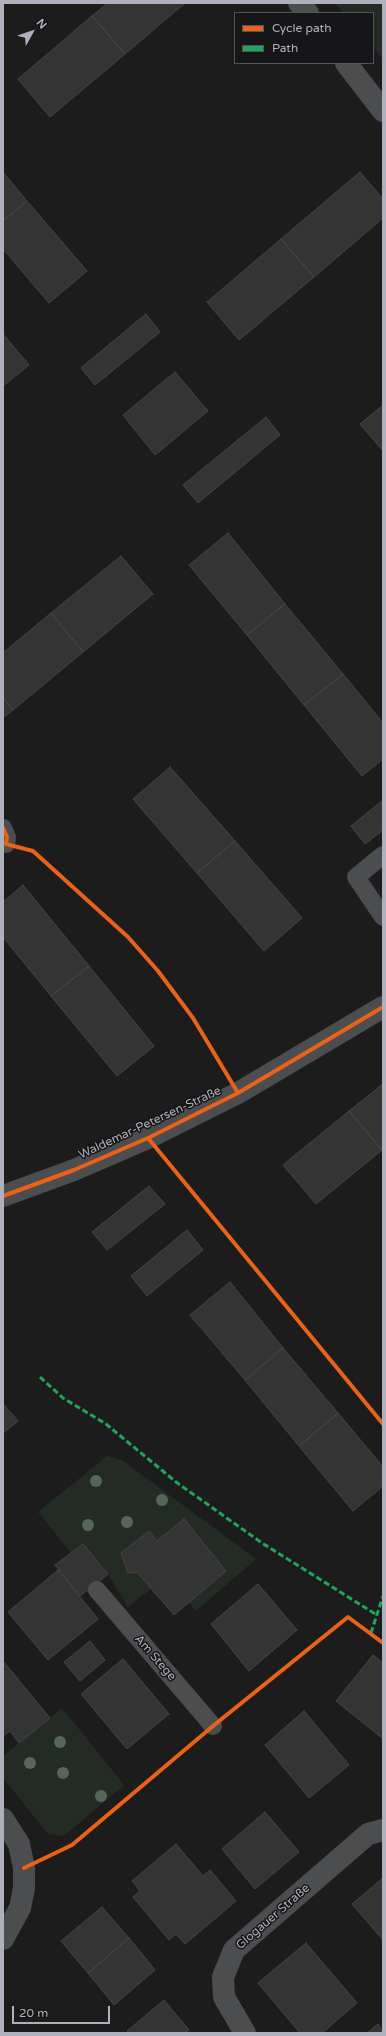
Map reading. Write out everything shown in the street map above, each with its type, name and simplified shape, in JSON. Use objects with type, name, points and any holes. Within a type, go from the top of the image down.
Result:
[{"type":"street","points":[[299,3],[307,12]]},
{"type":"street","points":[[347,64],[383,111]]},
{"type":"street","name":"Waldemar-Petersen-Straße","points":[[3,1196],[74,1170],[148,1138],[238,1093],[383,1008]]},
{"type":"street","points":[[3,1819],[18,1844],[24,1868],[24,1888],[20,1908],[3,1939]]},
{"type":"street","name":"Glogauer Straße","points":[[245,2033],[224,1997],[223,1977],[234,1950],[368,1834],[383,1830]]},
{"type":"lane","points":[[383,855],[356,877],[383,917]]},
{"type":"lane","name":"Am Stege","points":[[97,1590],[213,1726]]},
{"type":"shaded area","points":[[335,3],[383,3],[383,59],[374,48],[374,12],[343,12]]},
{"type":"shaded area","points":[[107,1456],[122,1460],[256,1559],[196,1611],[189,1602],[226,1571],[184,1519],[157,1541],[149,1531],[121,1553],[151,1589],[128,1607],[108,1574],[83,1544],[71,1553],[38,1512]]},
{"type":"shaded area","points":[[62,1708],[124,1785],[64,1836],[48,1834],[3,1778],[3,1756]]},
{"type":"building","points":[[108,3],[185,3],[125,54],[92,16]]},
{"type":"building","points":[[92,16],[125,54],[50,117],[18,79]]},
{"type":"building","points":[[3,172],[27,201],[3,221]]},
{"type":"building","points":[[360,172],[383,199],[383,218],[314,277],[281,239]]},
{"type":"building","points":[[27,201],[87,271],[49,303],[3,249],[3,221]]},
{"type":"building","points":[[281,239],[314,277],[239,340],[207,302]]},
{"type":"building","points":[[146,314],[160,332],[95,385],[81,368]]},
{"type":"building","points":[[3,334],[29,365],[3,386]]},
{"type":"building","points":[[175,372],[208,411],[155,455],[123,415]]},
{"type":"building","points":[[383,405],[383,451],[360,424]]},
{"type":"building","points":[[266,417],[280,435],[198,503],[183,485]]},
{"type":"building","points":[[228,533],[285,604],[247,635],[189,565]]},
{"type":"building","points":[[121,556],[153,594],[83,652],[51,613]]},
{"type":"building","points":[[285,604],[343,674],[304,705],[247,635]]},
{"type":"building","points":[[51,613],[83,652],[13,710],[3,697],[3,653]]},
{"type":"building","points":[[343,674],[383,723],[383,759],[362,776],[304,705]]},
{"type":"building","points":[[3,697],[13,710],[3,718]]},
{"type":"building","points":[[170,767],[235,841],[197,873],[133,799]]},
{"type":"building","points":[[383,800],[383,830],[365,844],[351,826]]},
{"type":"building","points":[[235,841],[302,918],[264,951],[197,873]]},
{"type":"building","points":[[23,885],[89,966],[51,996],[3,937],[3,902]]},
{"type":"building","points":[[89,966],[154,1046],[117,1076],[51,996]]},
{"type":"building","points":[[383,1084],[383,1149],[382,1150],[349,1111]]},
{"type":"building","points":[[349,1111],[382,1150],[316,1204],[283,1165]]},
{"type":"building","points":[[149,1186],[165,1204],[107,1250],[92,1232]]},
{"type":"building","points":[[187,1230],[203,1250],[147,1296],[131,1276]]},
{"type":"building","points":[[230,1282],[283,1348],[245,1380],[190,1315]]},
{"type":"building","points":[[283,1348],[338,1413],[299,1446],[245,1380]]},
{"type":"building","points":[[5,1406],[18,1421],[3,1433],[3,1407]]},
{"type":"building","points":[[338,1413],[383,1467],[383,1486],[353,1511],[299,1446]]},
{"type":"building","points":[[184,1519],[226,1571],[174,1615],[137,1572],[128,1573],[121,1553],[149,1531],[157,1541]]},
{"type":"building","points":[[83,1544],[108,1574],[80,1596],[55,1565]]},
{"type":"building","points":[[58,1570],[98,1619],[48,1660],[8,1612]]},
{"type":"building","points":[[258,1584],[297,1630],[249,1671],[211,1624]]},
{"type":"building","points":[[90,1641],[105,1660],[80,1681],[64,1662]]},
{"type":"building","points":[[373,1655],[383,1663],[383,1739],[336,1701]]},
{"type":"building","points":[[123,1659],[169,1714],[127,1749],[81,1694]]},
{"type":"building","points":[[3,1661],[50,1718],[19,1743],[10,1731],[3,1736]]},
{"type":"building","points":[[304,1711],[349,1765],[309,1798],[265,1745]]},
{"type":"building","points":[[265,1812],[299,1852],[255,1889],[222,1849]]},
{"type":"building","points":[[176,1844],[203,1876],[210,1870],[236,1901],[185,1944],[176,1934],[169,1940],[133,1897],[140,1891],[132,1881]]},
{"type":"building","points":[[383,1878],[383,1940],[352,1904]]},
{"type":"building","points":[[102,1907],[129,1938],[88,1973],[61,1941]]},
{"type":"building","points":[[129,1938],[155,1970],[114,2005],[88,1973]]},
{"type":"building","points":[[306,1943],[357,2003],[322,2033],[300,2033],[258,1983]]},
{"type":"building","points":[[164,2000],[189,2030],[185,2033],[129,2033],[127,2031]]},
{"type":"building","points":[[378,2024],[383,2033],[367,2033]]},
{"type":"marked path","points":[[40,1377],[63,1398],[106,1424],[176,1482],[262,1543],[377,1615]]},
{"type":"marked path","points":[[371,1633],[383,1596]]},
{"type":"cycle path","points":[[3,828],[7,837],[6,844],[33,851],[128,937],[158,971],[193,1018],[238,1093]]},
{"type":"cycle path","points":[[3,1196],[74,1170],[148,1138],[238,1093],[383,1007]]},
{"type":"cycle path","points":[[148,1138],[383,1424]]},
{"type":"cycle path","points":[[24,1868],[72,1845],[213,1726],[348,1617],[383,1643]]}]
